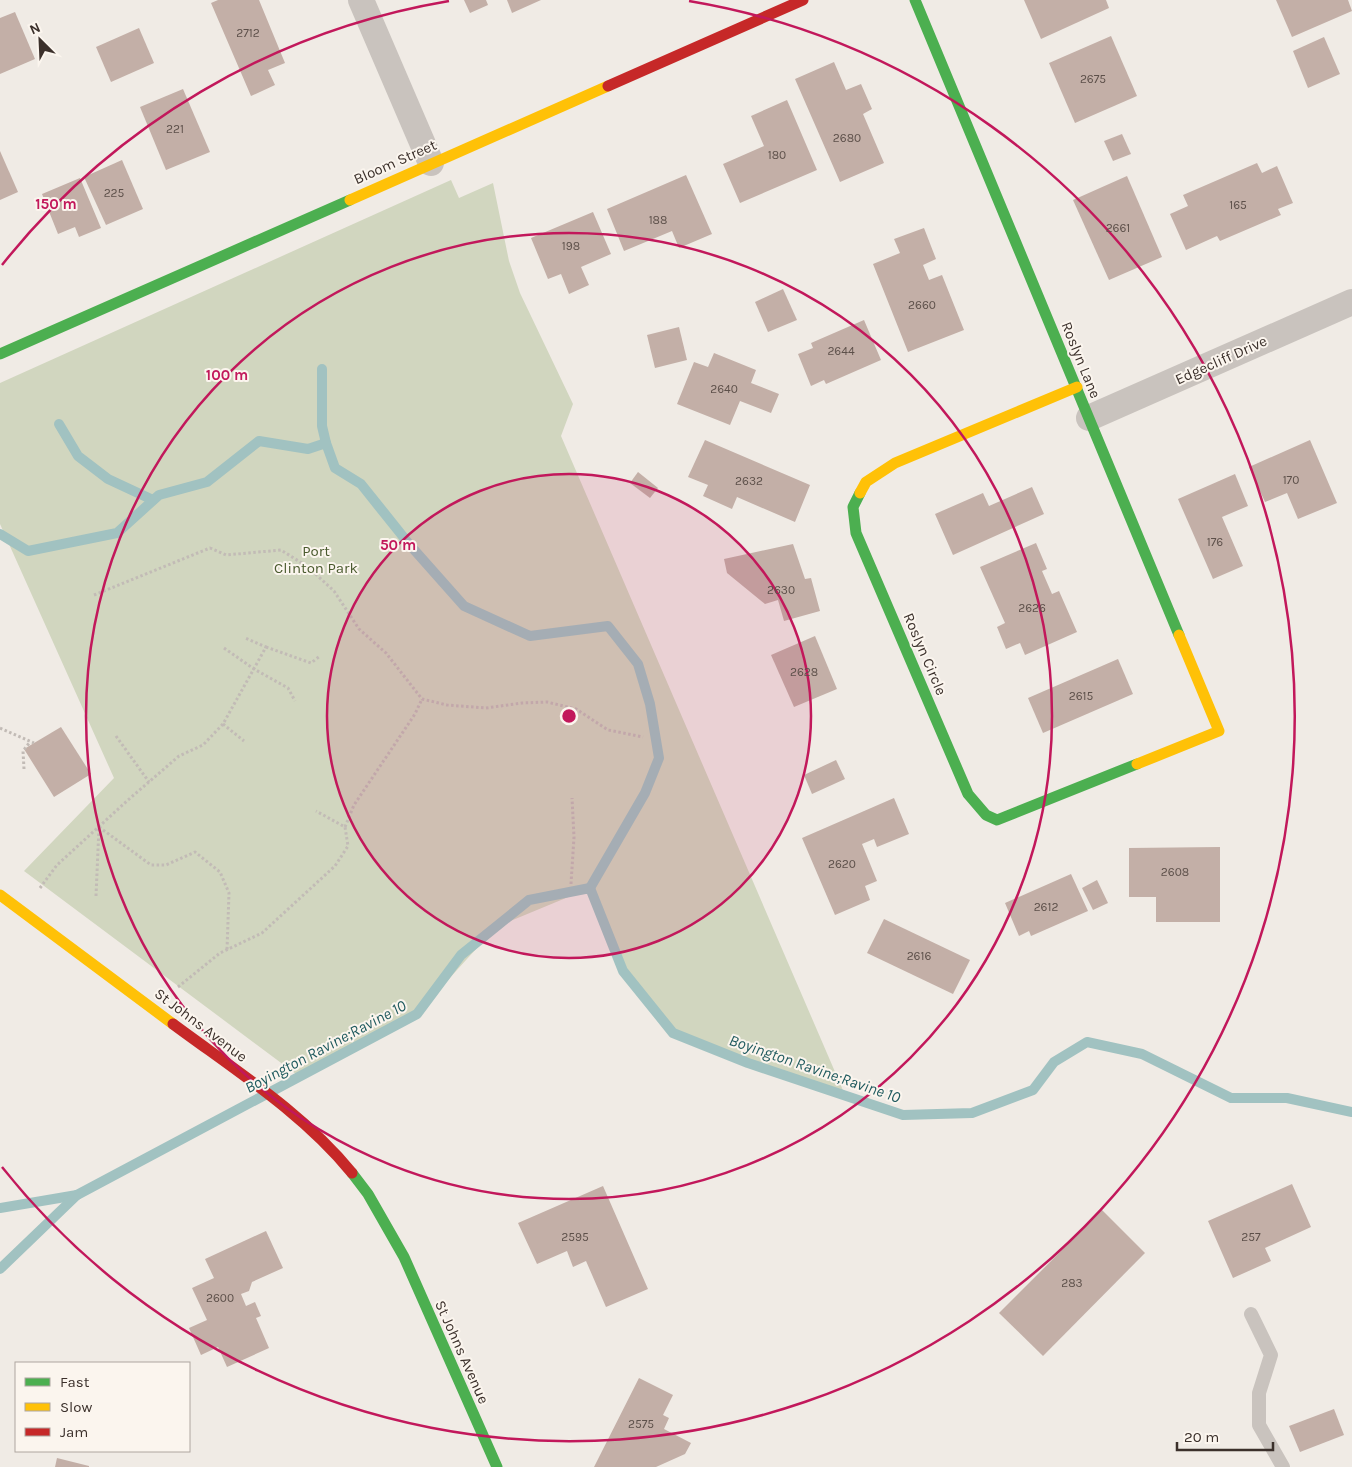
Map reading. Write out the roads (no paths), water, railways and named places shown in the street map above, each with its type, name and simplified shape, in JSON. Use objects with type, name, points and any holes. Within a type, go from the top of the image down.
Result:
[{"type":"street","points":[[362,0],[431,163]]},
{"type":"street","name":"Bloom Street","points":[[0,354],[803,0]]},
{"type":"street","name":"Roslyn Lane","points":[[915,0],[1219,731]]},
{"type":"street","name":"Edgecliff Drive","points":[[1089,418],[1352,302]]},
{"type":"street","name":"Roslyn Circle","points":[[1077,387],[895,463],[866,482],[853,507],[856,533],[968,794],[986,815],[997,820],[1219,731]]},
{"type":"street","name":"St Johns Avenue","points":[[0,895],[24,910],[302,1121],[337,1155],[368,1194],[404,1257],[497,1467]]},
{"type":"lane","points":[[1251,1314],[1271,1355],[1259,1392],[1259,1425],[1283,1467]]},
{"type":"waterway","name":"Boyington Ravine;Ravine 10","points":[[322,369],[322,426],[326,443]]},
{"type":"waterway","points":[[59,424],[78,456],[108,479],[153,500]]},
{"type":"waterway","name":"Boyington Ravine;Ravine 10","points":[[0,534],[28,551],[117,533],[159,495],[207,482],[259,441],[308,449],[326,443],[335,468],[361,484],[409,544],[464,606],[530,636],[608,626],[638,664],[650,704],[659,758],[645,793],[590,888]]},
{"type":"waterway","name":"Boyington Ravine;Ravine 10","points":[[0,1269],[77,1195],[417,1014],[461,955],[529,900],[590,888],[623,971],[673,1033],[748,1063],[903,1115],[972,1113],[1033,1090],[1054,1062],[1087,1042],[1142,1054],[1231,1098],[1287,1098],[1352,1112]]},
{"type":"waterway","name":"Boyington Ravine;Ravine 10","points":[[0,1208],[77,1195]]},
{"type":"park label","name":"Port Clinton Park","points":[[316,560]]}]
